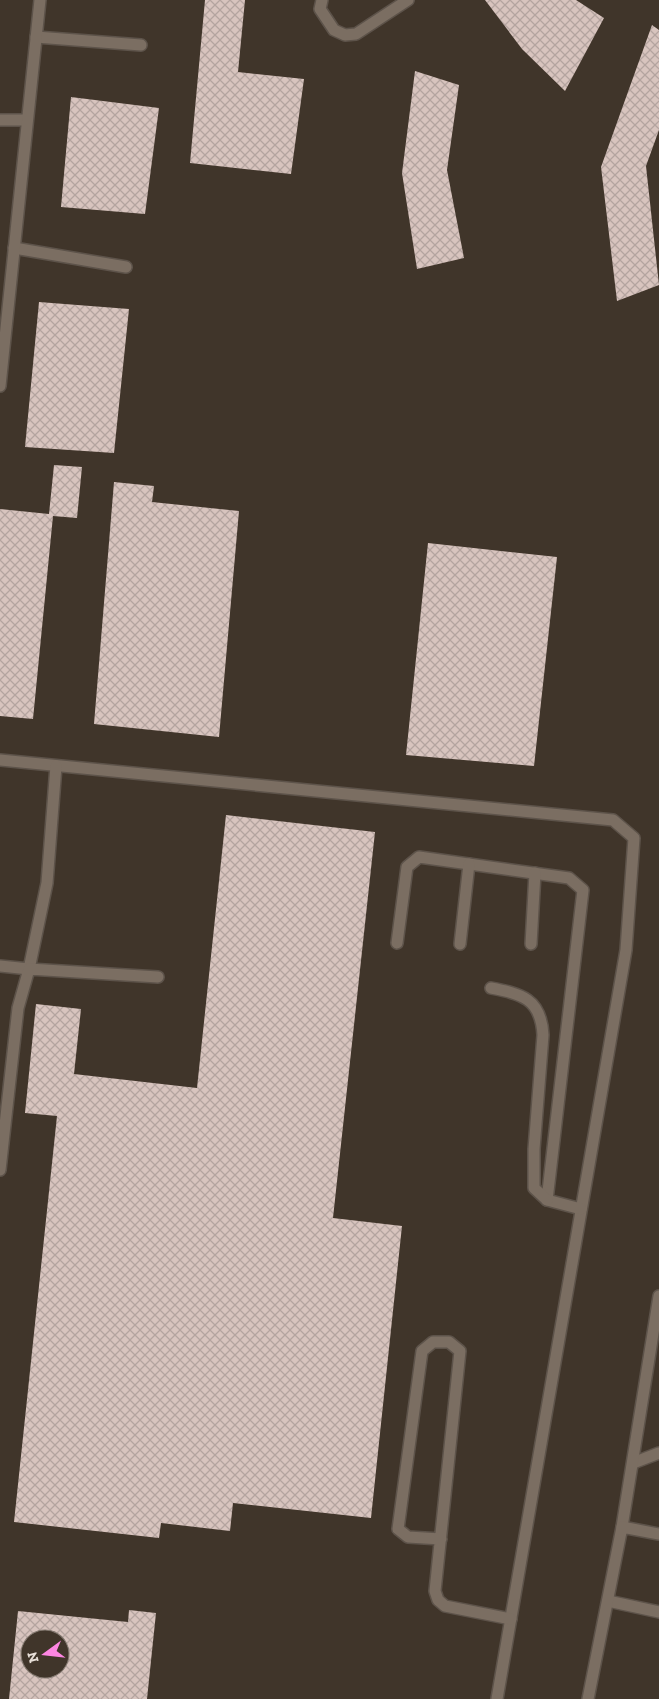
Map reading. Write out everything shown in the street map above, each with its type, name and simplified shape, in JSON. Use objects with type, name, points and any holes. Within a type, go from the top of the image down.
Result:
[{"type":"lane","points":[[0,385],[40,0]]},
{"type":"lane","points":[[322,0],[320,9],[334,30],[345,36],[356,34],[408,0]]},
{"type":"lane","points":[[36,37],[142,44]]},
{"type":"lane","points":[[0,120],[27,120]]},
{"type":"lane","points":[[14,248],[126,267]]},
{"type":"lane","points":[[0,760],[612,820],[634,838],[626,950],[498,1699]]},
{"type":"lane","points":[[0,1170],[18,1008],[29,969],[46,883],[56,766]]},
{"type":"lane","points":[[397,943],[407,867],[419,857],[569,878],[583,890],[547,1200]]},
{"type":"lane","points":[[460,944],[469,864]]},
{"type":"lane","points":[[530,944],[535,873]]},
{"type":"lane","points":[[0,966],[158,977]]},
{"type":"lane","points":[[491,988],[520,994],[532,1004],[541,1021],[543,1035],[534,1150],[534,1188],[547,1200],[581,1208]]},
{"type":"lane","points":[[588,1699],[622,1527],[659,1296]]},
{"type":"lane","points":[[441,1539],[408,1537],[398,1529],[422,1351],[433,1342],[449,1342],[460,1352],[441,1539],[435,1591],[438,1600],[446,1606],[512,1619]]},
{"type":"lane","points":[[633,1463],[659,1454]]},
{"type":"lane","points":[[622,1527],[659,1534]]},
{"type":"lane","points":[[608,1601],[659,1612]]},
{"type":"building","points":[[205,0],[245,0],[238,72],[304,79],[291,174],[190,163]]},
{"type":"building","points":[[485,0],[576,0],[604,18],[565,91],[522,49]]},
{"type":"building","points":[[652,25],[659,30],[659,130],[646,166],[659,285],[617,301],[601,167]]},
{"type":"building","points":[[415,71],[459,85],[447,170],[464,258],[417,269],[402,173]]},
{"type":"building","points":[[71,97],[159,108],[145,214],[61,207]]},
{"type":"building","points":[[39,302],[129,309],[114,453],[25,447]]},
{"type":"building","points":[[54,465],[82,467],[77,518],[53,516],[33,719],[0,716],[0,509],[49,514]]},
{"type":"building","points":[[114,482],[154,486],[152,502],[239,511],[219,737],[94,724]]},
{"type":"building","points":[[428,543],[557,557],[534,766],[406,755]]},
{"type":"building","points":[[226,815],[375,832],[333,1218],[402,1226],[371,1518],[233,1503],[230,1531],[161,1523],[159,1538],[14,1522],[57,1116],[25,1113],[36,1004],[81,1009],[74,1074],[197,1088]]},
{"type":"building","points":[[129,1610],[156,1613],[147,1699],[9,1699],[18,1611],[128,1622]]}]
